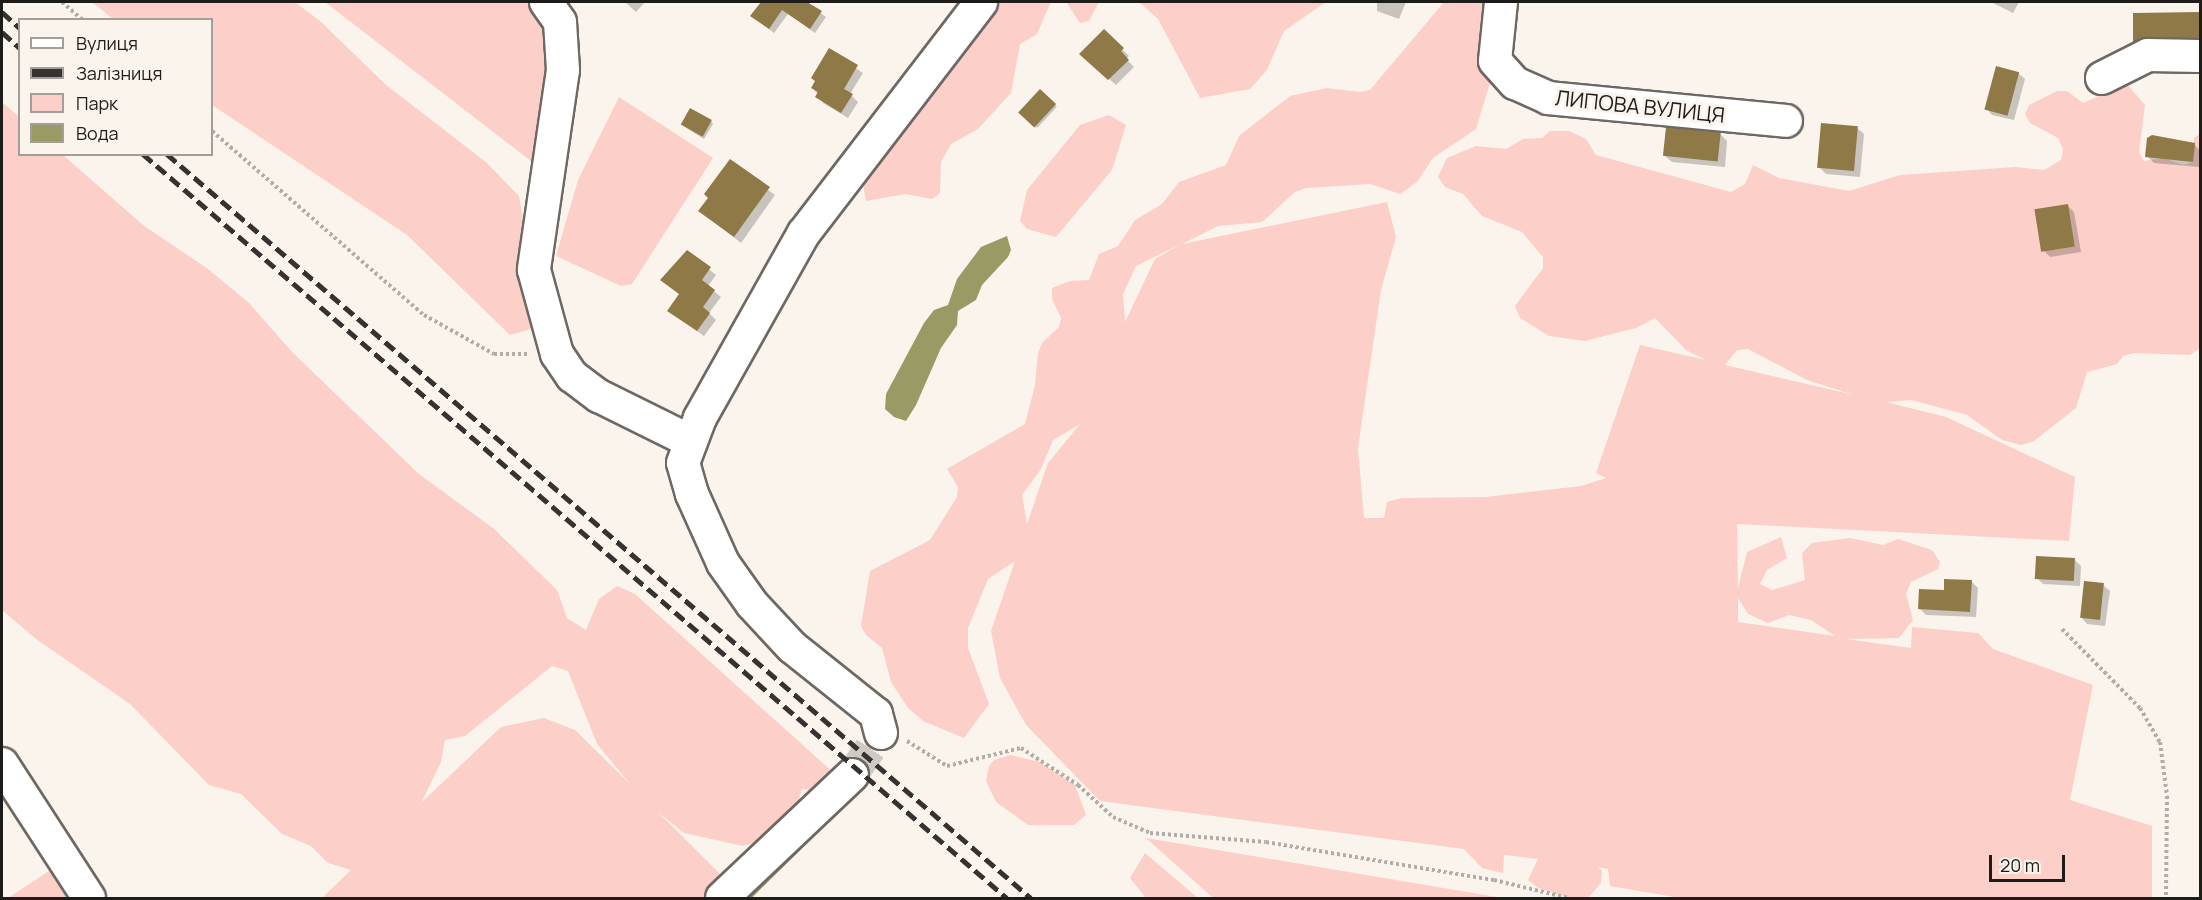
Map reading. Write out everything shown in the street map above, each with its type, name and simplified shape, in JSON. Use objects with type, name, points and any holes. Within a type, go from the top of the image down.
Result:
[{"type":"street","points":[[546,2],[560,22],[563,70],[534,270],[557,354],[572,376],[599,396],[690,441]]},
{"type":"street","points":[[881,733],[876,714],[792,647],[752,604],[723,563],[692,495],[683,463],[690,441],[804,233],[981,2]]},
{"type":"street","name":"ЛИПОВА ВУЛИЦЯ","points":[[1501,2],[1495,61],[1515,83],[1548,98],[1786,121]]},
{"type":"street","points":[[2102,78],[2148,55],[2200,56]]},
{"type":"street","points":[[2,764],[89,898]]},
{"type":"street","points":[[722,898],[852,775]]},
{"type":"path","points":[[62,2],[81,18]]},
{"type":"path","points":[[213,132],[424,315],[494,354],[557,354]]},
{"type":"path","points":[[2062,629],[2139,708],[2160,742],[2167,796],[2166,898]]},
{"type":"path","points":[[881,733],[906,740],[947,766],[1021,748],[1078,785],[1113,817],[1150,832],[1266,842],[1494,880],[1569,898]]},
{"type":"green space","points":[[92,2],[295,2],[320,21],[385,84],[487,163],[519,196],[541,326],[510,335],[407,235],[213,106],[213,18],[112,18]]},
{"type":"green space","points":[[325,2],[532,2],[549,22],[536,165]]},
{"type":"green space","points":[[1000,2],[1051,2],[1037,34],[1020,44],[1011,93],[978,129],[951,144],[941,162],[940,193],[932,199],[905,194],[866,201],[863,185],[882,150],[914,121],[942,67],[978,33]]},
{"type":"green space","points":[[1066,2],[1099,2],[1089,21],[1080,23]]},
{"type":"green space","points":[[1139,2],[1326,2],[1284,31],[1267,70],[1250,89],[1200,98],[1158,19]]},
{"type":"green space","points":[[1444,2],[1497,2],[1486,65],[1490,83],[1476,129],[1433,158],[1417,182],[1400,194],[1370,184],[1306,188],[1295,192],[1262,222],[1218,226],[1182,244],[1387,202],[1396,237],[1381,290],[1358,448],[1364,518],[1384,518],[1387,502],[1401,498],[1486,497],[1581,486],[1606,478],[1596,473],[1640,345],[1706,360],[1686,350],[1655,318],[1636,328],[1585,341],[1549,336],[1520,318],[1515,306],[1543,268],[1543,257],[1522,232],[1482,216],[1463,194],[1445,187],[1438,177],[1447,158],[1476,146],[1506,149],[1523,139],[1542,138],[1550,131],[1569,131],[1586,139],[1596,155],[1731,192],[1745,184],[1753,165],[1779,178],[1849,191],[1900,175],[2015,167],[2044,170],[2061,160],[2063,149],[2058,138],[2030,123],[2025,114],[2029,105],[2057,91],[2067,91],[2083,103],[2127,84],[2145,105],[2139,153],[2144,161],[2164,158],[2183,165],[2193,162],[2194,138],[2200,134],[2200,348],[2190,355],[2134,353],[2123,356],[2117,364],[2087,372],[2076,408],[2034,441],[2021,445],[2002,440],[1967,415],[1911,400],[1886,402],[1946,417],[2075,477],[2069,541],[1737,524],[1738,588],[1747,552],[1781,537],[1787,558],[1767,570],[1760,584],[1772,590],[1805,580],[1802,553],[1812,543],[1850,538],[1883,545],[1898,539],[1932,550],[1940,562],[1938,569],[1911,582],[1906,594],[1913,620],[1899,638],[1846,639],[1911,648],[1912,627],[1978,633],[1993,649],[2093,685],[2070,800],[2152,826],[2152,898],[1680,898],[1610,886],[1608,869],[1598,867],[1602,871],[1601,883],[1588,898],[1571,898],[1538,888],[1528,880],[1538,859],[1504,855],[1503,873],[1482,868],[1464,849],[1100,801],[1026,725],[1000,678],[991,631],[1015,561],[988,579],[968,628],[968,648],[989,704],[964,738],[923,721],[908,708],[891,682],[882,648],[866,635],[861,626],[870,571],[930,540],[957,497],[958,487],[947,469],[1025,424],[1035,385],[1038,353],[1042,343],[1059,327],[1061,318],[1052,299],[1052,288],[1070,281],[1089,280],[1099,254],[1118,246],[1135,220],[1162,204],[1179,182],[1226,165],[1239,136],[1290,96],[1327,88],[1360,92],[1370,90]],"holes":[[[1181,244],[1155,259],[1125,322],[1123,294],[1136,266]],[[1748,349],[1807,380],[1854,395],[1725,365],[1737,350]],[[1080,424],[1048,463],[1027,524],[1022,495],[1041,469],[1053,440]],[[1738,598],[1748,614],[1768,623],[1789,615],[1811,620],[1835,636],[1738,622]]]},
{"type":"green space","points":[[619,97],[713,158],[632,284],[621,286],[556,256],[578,180]]},
{"type":"green space","points":[[2,102],[18,116],[18,156],[64,156],[143,225],[208,269],[249,303],[292,352],[419,474],[493,528],[557,590],[567,618],[586,630],[599,599],[617,586],[635,594],[836,775],[823,791],[802,789],[796,809],[764,840],[743,846],[684,833],[658,812],[724,878],[702,898],[322,898],[351,870],[328,863],[311,846],[282,834],[241,794],[209,785],[130,704],[36,639],[2,610]],"holes":[[[552,666],[568,671],[597,744],[631,785],[575,730],[544,718],[501,727],[421,803],[441,762],[445,740],[465,736]]]},
{"type":"green space","points":[[1109,115],[1126,125],[1112,170],[1056,237],[1027,229],[1020,221],[1027,190],[1080,125]]},
{"type":"green space","points":[[1010,755],[1040,762],[1075,785],[1086,815],[1074,825],[1028,825],[996,802],[986,781],[989,766],[994,760]]},
{"type":"green space","points":[[1146,838],[1503,898],[1213,898]]},
{"type":"green space","points":[[1145,853],[1198,898],[1146,898],[1130,878]]},
{"type":"green space","points":[[49,871],[71,898],[8,898]]},
{"type":"water","points":[[1007,236],[1011,250],[1008,257],[982,285],[976,300],[958,311],[957,325],[941,348],[916,405],[906,421],[894,417],[885,409],[886,394],[924,323],[934,310],[948,305],[957,279],[981,247]]},
{"type":"building","points":[[761,2],[807,2],[822,11],[810,29],[782,10],[769,29],[750,16]]},
{"type":"building","points":[[2200,12],[2200,38],[2148,37],[2133,42],[2133,13]]},
{"type":"building","points":[[1104,29],[1124,48],[1121,51],[1129,60],[1108,80],[1079,54]]},
{"type":"building","points":[[829,48],[858,65],[844,89],[853,94],[841,113],[815,97],[818,92],[811,88],[815,81],[811,78]]},
{"type":"building","points":[[1996,66],[2019,72],[2008,116],[1984,109]]},
{"type":"building","points":[[1040,89],[1056,104],[1034,127],[1018,112]]},
{"type":"building","points":[[690,108],[712,120],[703,137],[681,125]]},
{"type":"building","points":[[1821,123],[1858,126],[1854,171],[1817,168]]},
{"type":"building","points":[[1666,127],[1721,133],[1718,162],[1663,156]]},
{"type":"building","points":[[2152,135],[2195,143],[2193,162],[2145,157],[2147,138]]},
{"type":"building","points":[[730,159],[770,187],[734,237],[698,211],[708,198],[704,194]]},
{"type":"building","points":[[2068,204],[2075,246],[2041,252],[2034,209]]},
{"type":"building","points":[[687,250],[711,267],[702,280],[715,290],[703,307],[710,313],[697,331],[667,311],[679,294],[660,280]]},
{"type":"building","points":[[2036,556],[2075,558],[2074,581],[2035,579]]},
{"type":"building","points":[[1944,579],[1972,580],[1970,612],[1918,609],[1919,589],[1944,590]]},
{"type":"building","points":[[2084,581],[2104,583],[2100,620],[2080,618]]},
{"type":"waterway","points":[[746,898],[817,828]]},
{"type":"tunnel","points":[[852,775],[881,733]]},
{"type":"railway","points":[[2,12],[18,26]]},
{"type":"railway","points":[[2,32],[18,46]]},
{"type":"railway","points":[[145,156],[1007,898]]},
{"type":"railway","points":[[169,156],[1031,898]]}]
